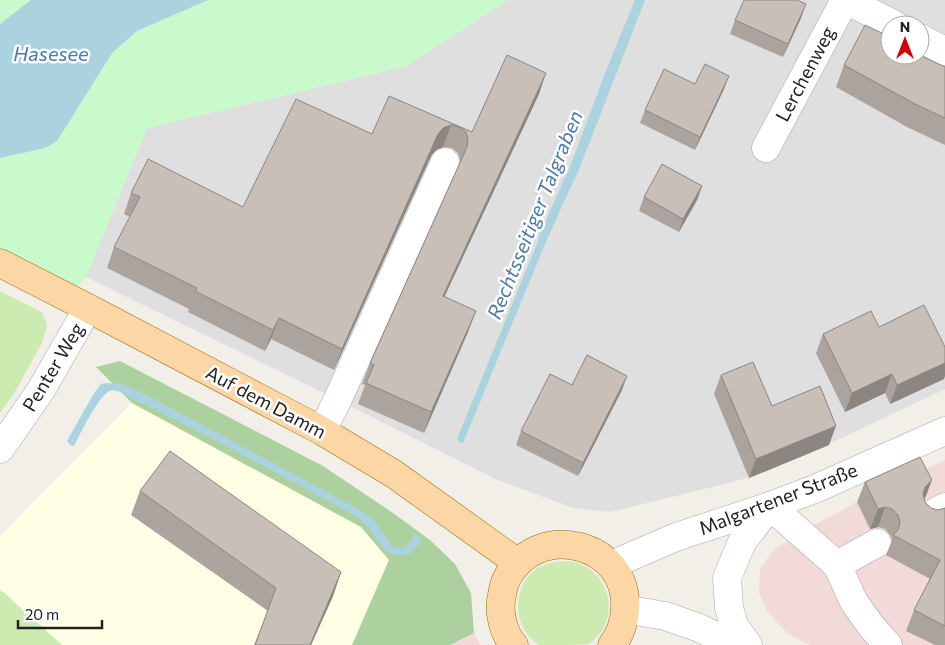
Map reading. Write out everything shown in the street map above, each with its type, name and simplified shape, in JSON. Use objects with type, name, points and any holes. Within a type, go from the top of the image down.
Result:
[{"type":"main road","name":"Auf dem Damm","points":[[0,263],[322,431],[394,474],[518,563]]},
{"type":"main road","points":[[514,645],[502,623],[500,601],[506,581],[518,563],[534,550],[554,544],[575,545],[595,552],[611,565],[621,582],[626,601],[624,620],[612,645]]},
{"type":"street","name":"Lerchenweg","points":[[766,148],[846,0],[880,17]]},
{"type":"street","points":[[930,43],[945,51]]},
{"type":"street","points":[[322,431],[445,162]]},
{"type":"street","name":"Penter Weg","points":[[0,450],[41,390],[88,308]]},
{"type":"street","name":"Malgartener Straße","points":[[611,565],[676,537],[770,506],[817,488],[945,430]]},
{"type":"street","points":[[748,645],[734,625],[731,616],[727,578],[742,542],[770,506],[836,565],[854,602],[871,626],[888,645]]},
{"type":"street","points":[[836,565],[877,543]]},
{"type":"street","points":[[625,609],[665,616],[697,627],[734,645]]},
{"type":"shaded area","points":[[508,0],[945,0],[945,389],[829,444],[749,478],[610,512],[573,508],[498,480],[86,277],[147,128],[406,66]]},
{"type":"shaded area","points":[[132,403],[361,527],[389,560],[352,645],[62,645],[2,591],[0,587],[0,536]]},
{"type":"shaded area","points":[[945,460],[945,645],[810,645],[787,633],[766,610],[759,592],[760,569],[774,550],[792,537],[857,502]]},
{"type":"shaded area","points":[[474,633],[481,645],[450,645]]},
{"type":"green space","points":[[0,0],[508,0],[406,66],[147,128],[86,277],[68,298],[0,263]]},
{"type":"green space","points":[[0,291],[42,312],[47,325],[42,343],[15,392],[0,413]]},
{"type":"green space","points":[[120,361],[323,466],[430,540],[455,564],[471,593],[474,633],[450,645],[352,645],[389,560],[361,527],[132,403],[96,367]]},
{"type":"green space","points":[[565,561],[580,564],[597,575],[606,592],[608,602],[609,612],[606,622],[602,631],[588,644],[539,645],[527,634],[519,617],[518,608],[521,589],[525,581],[538,568],[551,563]]},
{"type":"green space","points":[[2,591],[62,645],[0,645],[0,592]]},
{"type":"water","name":"Hasesee","points":[[31,0],[208,0],[137,31],[112,53],[57,141],[45,148],[0,158],[0,24]]},
{"type":"water","points":[[635,0],[645,0],[578,172],[570,189],[566,188],[563,186]]},
{"type":"water","points":[[543,229],[547,229],[550,232],[463,443],[459,442],[457,439]]},
{"type":"water","points":[[101,384],[122,384],[143,393],[351,505],[370,517],[392,546],[403,547],[415,535],[422,539],[416,548],[408,554],[401,555],[388,552],[365,523],[352,514],[232,449],[118,392],[110,391],[101,399],[74,446],[70,445],[67,441],[93,395]]},
{"type":"building","points":[[744,0],[797,0],[806,4],[788,44],[735,20]]},
{"type":"building","points":[[865,25],[880,32],[880,65],[930,65],[930,60],[945,67],[945,118],[915,104],[844,65]]},
{"type":"building","points":[[507,55],[546,73],[443,296],[476,311],[431,412],[366,383],[374,365],[370,363],[467,147],[468,139],[466,132],[460,127],[451,125],[443,128],[438,134],[342,349],[279,318],[273,330],[195,291],[197,288],[114,247],[140,197],[131,193],[148,159],[243,207],[296,99],[372,134],[389,96],[472,132]]},
{"type":"building","points":[[705,64],[729,76],[700,137],[645,110],[664,69],[695,84]]},
{"type":"building","points":[[662,164],[702,186],[683,219],[644,197]]},
{"type":"building","points":[[924,305],[945,347],[945,363],[897,385],[892,374],[852,393],[823,334],[871,311],[879,327]]},
{"type":"building","points":[[587,355],[627,376],[583,463],[521,431],[550,374],[572,385]]},
{"type":"building","points":[[753,362],[772,406],[820,386],[836,426],[756,459],[721,375]]},
{"type":"building","points":[[170,451],[341,572],[310,645],[255,645],[276,588],[140,491]]},
{"type":"building","points":[[920,457],[932,480],[925,487],[923,494],[925,502],[931,508],[938,510],[945,508],[945,626],[914,610],[940,560],[893,535],[898,530],[900,523],[898,515],[892,509],[885,507],[878,509],[865,482]]},
{"type":"waterway","name":"Rechtsseitiger Talgraben","points":[[543,238],[570,177]]}]
